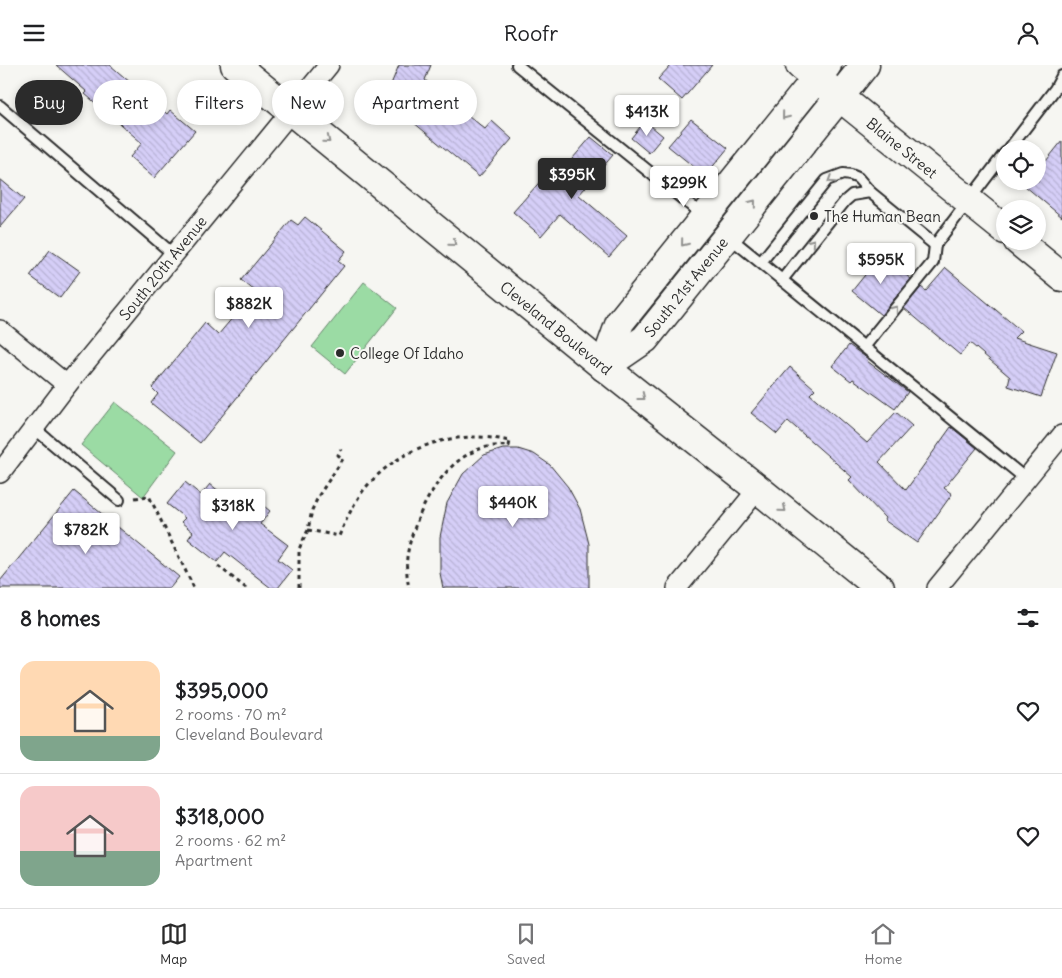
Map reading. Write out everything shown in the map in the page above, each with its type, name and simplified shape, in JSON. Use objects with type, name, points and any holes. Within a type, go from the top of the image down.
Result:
[{"type":"main road","name":"Cleveland Boulevard","points":[[235,65],[272,95]]},
{"type":"main road","name":"South 21st Avenue","points":[[604,367],[646,339],[865,65]]},
{"type":"main road","name":"South 21st Avenue","points":[[604,367],[620,321],[705,217],[814,69]]},
{"type":"main road","name":"Blaine Street","points":[[814,69],[839,97],[996,223]]},
{"type":"main road","name":"Cleveland Boulevard","points":[[309,125],[604,367],[880,588]]},
{"type":"main road","points":[[1029,250],[1062,277]]},
{"type":"street","name":"South 20th Avenue","points":[[317,80],[329,65]]},
{"type":"street","name":"South 20th Avenue","points":[[0,473],[67,385],[280,125]]},
{"type":"street","points":[[0,330],[67,385]]},
{"type":"street","points":[[937,588],[1062,435]]},
{"type":"street","points":[[677,588],[758,489]]},
{"type":"lane","points":[[518,65],[705,217]]},
{"type":"lane","points":[[1016,140],[1055,89],[1062,76]]},
{"type":"lane","points":[[0,105],[173,254]]},
{"type":"lane","points":[[864,347],[933,262],[935,245],[996,164]]},
{"type":"lane","points":[[760,262],[827,180],[835,176],[851,175],[858,178],[870,192],[935,245]]},
{"type":"lane","points":[[782,280],[845,201],[852,195],[870,192]]},
{"type":"lane","points":[[728,235],[1026,479]]},
{"type":"lane","points":[[34,428],[119,500]]},
{"type":"path","points":[[308,530],[339,536],[349,514],[367,486],[381,472],[415,450],[455,437],[493,437],[510,441],[509,446],[496,445],[474,451],[458,462],[442,477],[419,517],[411,539],[407,558],[409,588]]},
{"type":"path","points":[[299,588],[299,549],[308,530],[312,511],[319,495],[343,459],[338,455],[342,449]]},
{"type":"path","points":[[119,500],[149,496],[194,588]]},
{"type":"path","points":[[218,566],[246,588]]},
{"type":"green space","points":[[364,282],[397,308],[345,374],[312,347]]},
{"type":"green space","points":[[115,402],[177,451],[143,497],[81,445]]},
{"type":"building","points":[[56,65],[110,65],[127,80],[93,80],[93,101],[85,94],[87,92],[83,89],[83,80],[73,80]]},
{"type":"building","points":[[399,65],[431,65],[425,80],[393,80]]},
{"type":"building","points":[[671,65],[712,65],[682,100],[658,79]]},
{"type":"building","points":[[170,110],[177,116],[177,125],[188,125],[195,131],[154,178],[130,157],[142,143],[121,125],[167,125],[167,114]]},
{"type":"building","points":[[691,119],[728,148],[705,176],[668,146]]},
{"type":"building","points":[[492,121],[512,139],[479,177],[417,125],[477,125],[477,122],[485,129]]},
{"type":"building","points":[[645,121],[663,136],[649,153],[631,138]]},
{"type":"building","points":[[591,137],[613,155],[579,195],[627,236],[609,257],[560,214],[541,236],[513,212],[553,167],[560,173]]},
{"type":"building","points":[[1062,141],[1062,217],[1046,204],[1046,200],[1042,200],[1030,190],[1046,190],[1046,161]]},
{"type":"building","points":[[0,179],[24,199],[0,227]]},
{"type":"building","points":[[305,217],[346,251],[338,261],[344,266],[200,443],[151,403],[158,394],[152,388],[205,323],[218,335],[255,291],[241,280],[291,220],[298,225]]},
{"type":"building","points":[[50,250],[80,271],[60,298],[30,276]]},
{"type":"building","points":[[881,255],[911,279],[881,315],[852,291]]},
{"type":"building","points":[[946,268],[1021,331],[1014,338],[1057,352],[1041,397],[1008,386],[1010,377],[970,343],[960,355],[904,308],[921,287],[926,291]]},
{"type":"building","points":[[849,345],[908,392],[895,409],[853,379],[851,381],[832,366]]},
{"type":"building","points":[[790,367],[815,389],[810,394],[867,443],[896,412],[912,426],[879,462],[906,490],[951,427],[977,448],[944,488],[952,494],[917,543],[884,520],[885,518],[849,480],[852,477],[788,421],[777,434],[751,413]]},
{"type":"building","points":[[503,449],[518,449],[534,454],[550,465],[568,487],[580,509],[589,544],[589,588],[443,588],[440,573],[440,537],[447,503],[463,474],[484,455]]},
{"type":"building","points":[[185,482],[201,495],[210,484],[235,504],[245,491],[270,511],[260,524],[288,545],[278,559],[292,570],[278,588],[271,588],[225,552],[217,562],[188,539],[193,532],[181,522],[185,518],[167,504]]},
{"type":"building","points":[[74,491],[179,577],[170,588],[0,588],[0,581]]},
{"type":"place","name":"The Human Bean","points":[[814,216]]},
{"type":"place","name":"College Of Idaho","points":[[340,353]]}]
